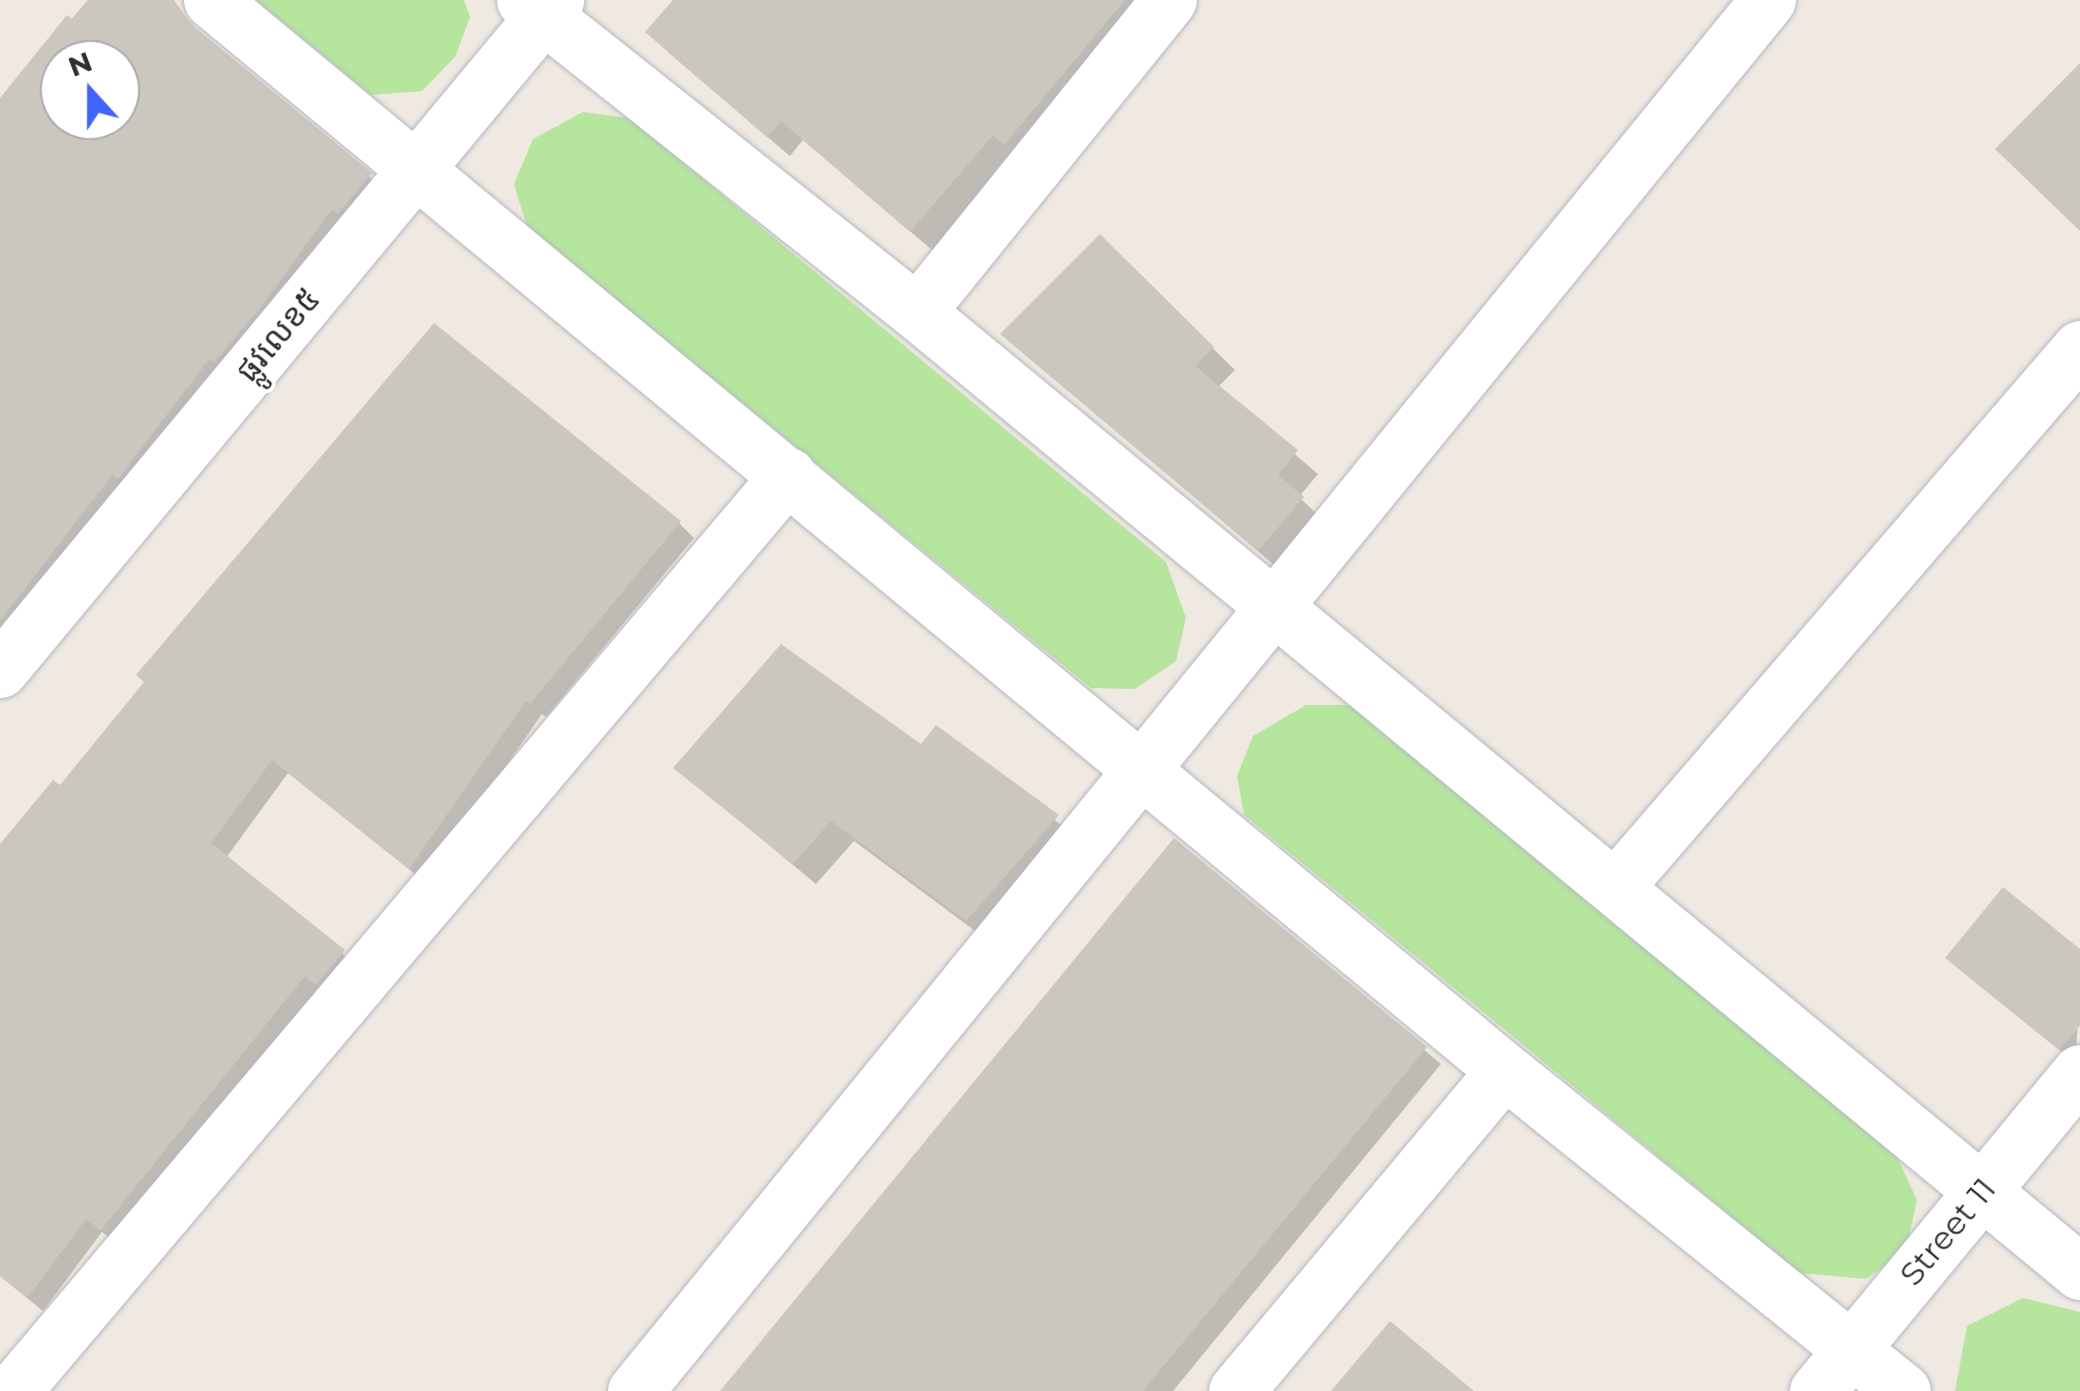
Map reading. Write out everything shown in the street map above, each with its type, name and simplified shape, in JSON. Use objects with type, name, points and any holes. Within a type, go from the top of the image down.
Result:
[{"type":"street","points":[[210,0],[1504,1070],[1903,1391]]},
{"type":"street","points":[[917,312],[1169,0]]},
{"type":"street","points":[[635,1391],[1768,0]]},
{"type":"street","points":[[541,5],[1617,885],[2080,1272]]},
{"type":"street","name":"ផ្លូវលេខ៥","points":[[0,670],[415,170],[541,5]]},
{"type":"street","points":[[1617,885],[2080,348]]},
{"type":"street","points":[[13,1391],[788,475]]},
{"type":"street","points":[[1236,1391],[1504,1070]]},
{"type":"street","name":"Street 11","points":[[1817,1391],[2080,1072]]},
{"type":"green space","points":[[256,0],[464,0],[470,17],[455,57],[422,91],[371,95]]},
{"type":"green space","points":[[583,112],[629,118],[1166,562],[1186,618],[1176,661],[1135,689],[1091,688],[527,227],[514,184],[533,139]]},
{"type":"green space","points":[[1306,705],[1358,705],[1892,1146],[1917,1200],[1906,1250],[1866,1279],[1800,1273],[1244,815],[1237,776],[1253,736]]},
{"type":"green space","points":[[2023,1298],[2080,1312],[2080,1391],[1955,1391],[1967,1326]]},
{"type":"building","points":[[88,0],[174,0],[191,24],[372,173],[338,214],[332,209],[261,307],[214,363],[209,359],[118,479],[112,475],[0,621],[0,98],[40,48],[40,140],[140,140],[140,40],[47,40],[67,15],[72,19]]},
{"type":"building","points":[[673,0],[1125,0],[1004,145],[993,135],[910,232],[781,121],[767,137],[645,32]]},
{"type":"building","points":[[2080,63],[2080,231],[1995,149]]},
{"type":"building","points":[[1100,234],[1214,347],[1195,366],[1298,450],[1278,475],[1304,497],[1258,551],[1000,334]]},
{"type":"building","points":[[434,323],[681,521],[530,704],[526,701],[409,869],[272,760],[211,843],[345,950],[316,985],[305,976],[100,1231],[86,1219],[27,1298],[0,1276],[0,844],[53,780],[60,785],[144,682],[136,675]]},
{"type":"building","points":[[781,644],[921,744],[936,725],[1059,815],[966,921],[831,821],[793,864],[673,768]]},
{"type":"building","points":[[1174,838],[1427,1047],[1143,1391],[720,1391]]},
{"type":"building","points":[[2003,887],[2080,949],[2080,1026],[2059,1050],[1945,958]]},
{"type":"building","points":[[1390,1321],[1474,1391],[1331,1391]]}]
